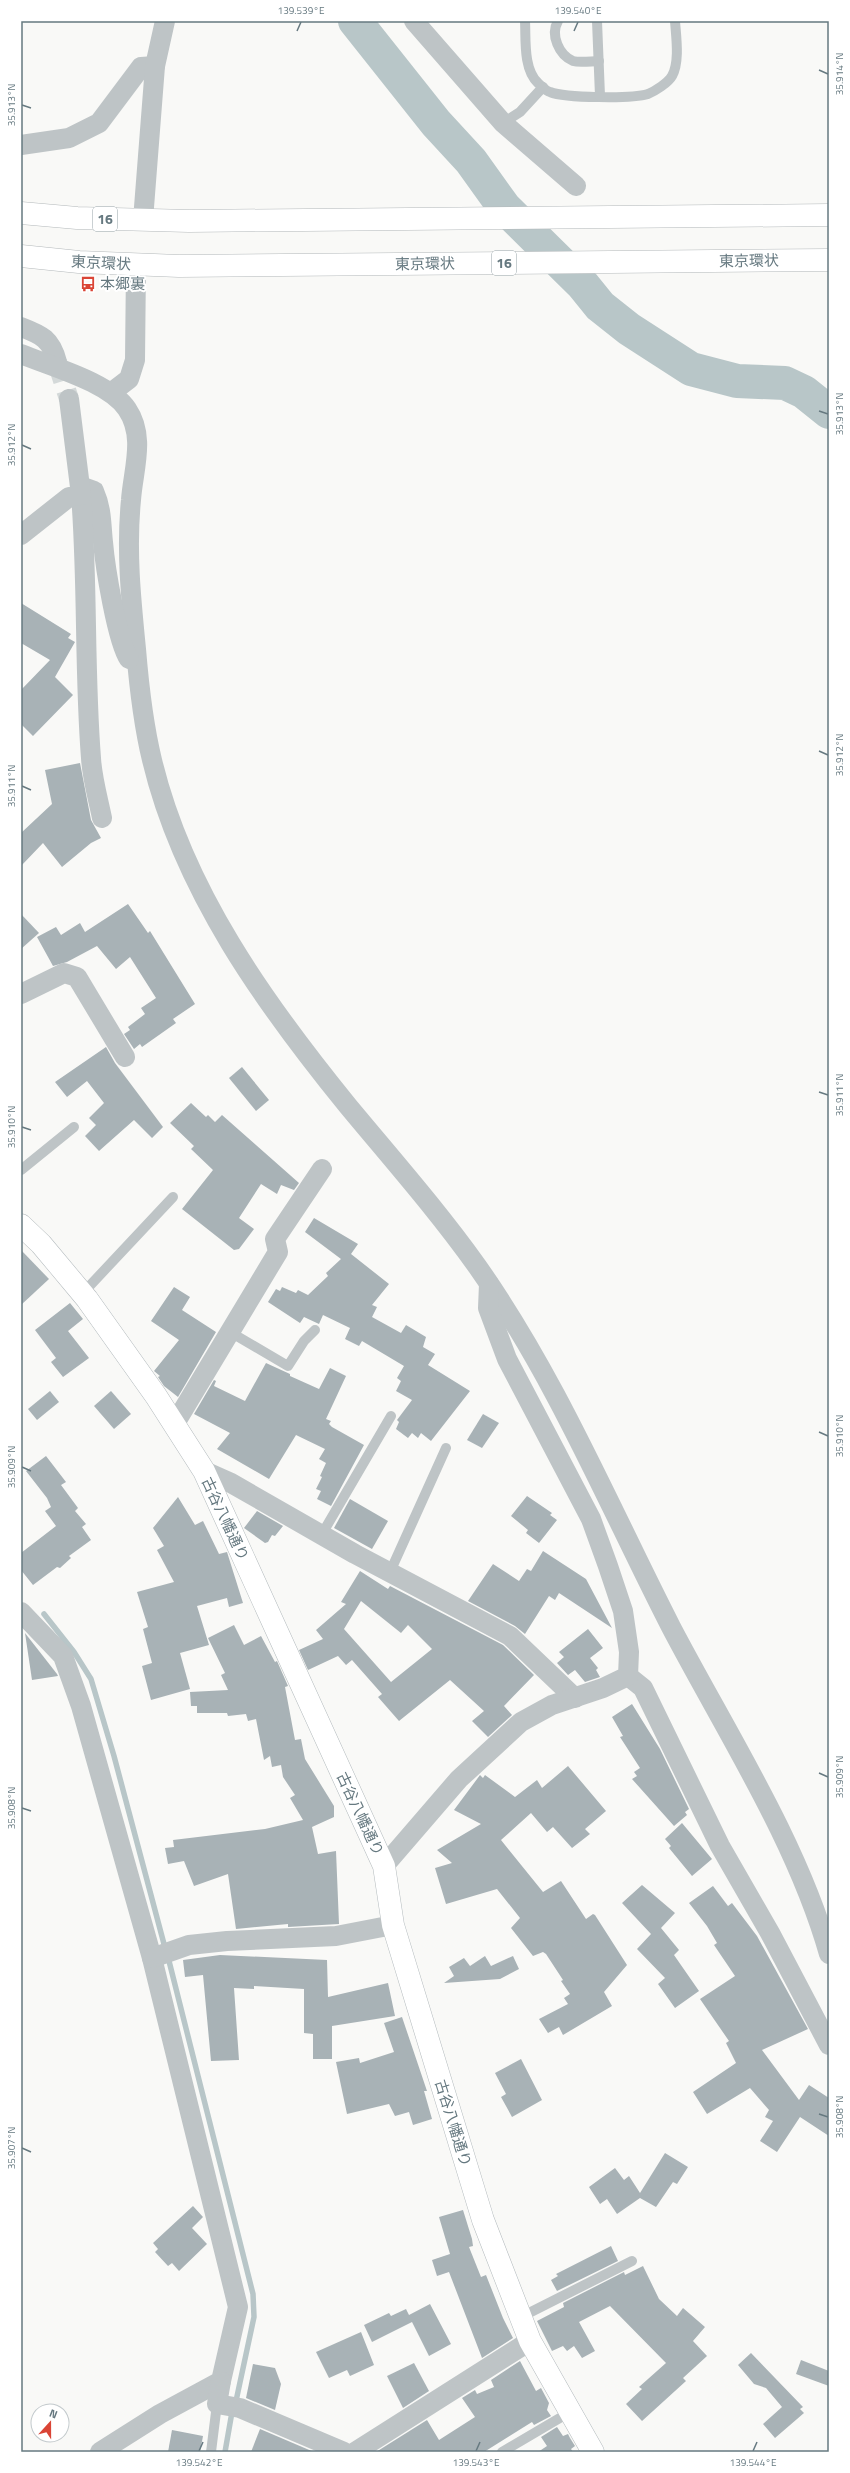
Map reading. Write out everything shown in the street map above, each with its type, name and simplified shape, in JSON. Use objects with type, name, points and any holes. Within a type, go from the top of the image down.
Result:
[{"type":"main road","name":"16","points":[[21,213],[77,218],[189,221],[829,215]]},
{"type":"main road","name":"東京環状","points":[[21,256],[79,262],[179,266],[829,260]]},
{"type":"main road","name":"古谷八幡通り","points":[[21,1225],[41,1244],[82,1294],[174,1425],[204,1472],[384,1866],[393,1925],[482,2220],[519,2318],[530,2341],[593,2452]]},
{"type":"street","points":[[143,220],[155,66],[165,21]]},
{"type":"street","points":[[414,21],[503,123],[576,186]]},
{"type":"street","points":[[21,145],[70,138],[99,123],[141,67],[155,66]]},
{"type":"street","points":[[112,392],[129,379],[136,360],[136,265]]},
{"type":"street","points":[[21,327],[37,333],[51,343],[57,362]]},
{"type":"street","points":[[21,354],[112,392],[127,409],[136,433],[138,452],[131,496],[128,550],[143,717],[152,764],[178,838],[204,895],[260,990],[288,1029],[346,1103],[434,1207],[489,1284],[535,1355],[644,1573],[769,1810],[817,1911],[829,1954]]},
{"type":"street","points":[[69,399],[81,491],[86,552],[86,648],[91,760],[102,818]]},
{"type":"street","points":[[21,535],[69,497],[81,491],[94,491],[99,503],[104,554],[120,633],[126,654],[138,673]]},
{"type":"street","points":[[21,994],[64,973],[76,977],[125,1057]]},
{"type":"street","points":[[174,1425],[278,1252],[275,1239],[322,1169]]},
{"type":"street","points":[[489,1284],[488,1308],[507,1359],[591,1519],[608,1566],[623,1611],[629,1652],[628,1676]]},
{"type":"street","points":[[204,1472],[231,1483],[390,1572],[510,1636],[575,1698]]},
{"type":"street","points":[[21,1612],[63,1656],[81,1706],[152,1958],[238,2307],[217,2404],[240,2408],[344,2452]]},
{"type":"street","points":[[384,1866],[459,1779],[521,1722],[552,1705],[603,1688],[628,1676]]},
{"type":"street","points":[[628,1676],[643,1688],[720,1846],[770,1933],[829,2045]]},
{"type":"street","points":[[152,1958],[189,1945],[227,1941],[336,1936],[393,1925]]},
{"type":"street","points":[[355,2452],[530,2341]]},
{"type":"street","points":[[100,2452],[160,2414],[221,2382]]},
{"type":"lane","points":[[525,21],[526,53],[537,82],[550,92],[600,96],[648,94],[672,76],[676,62],[675,21]]},
{"type":"lane","points":[[558,21],[555,29],[555,40],[566,56],[574,61],[599,61]]},
{"type":"lane","points":[[597,21],[600,96]]},
{"type":"lane","points":[[503,123],[520,112],[543,87]]},
{"type":"lane","points":[[21,1170],[74,1127]]},
{"type":"lane","points":[[82,1294],[173,1197]]},
{"type":"lane","points":[[230,1332],[288,1366],[304,1341],[315,1330]]},
{"type":"lane","points":[[322,1534],[390,1416]]},
{"type":"lane","points":[[390,1572],[446,1448]]},
{"type":"lane","points":[[519,2318],[632,2261]]},
{"type":"lane","points":[[211,2452],[217,2404]]},
{"type":"lane","points":[[502,2452],[570,2412]]},
{"type":"building","points":[[21,603],[71,634],[68,638],[75,642],[55,677],[73,695],[33,736],[21,724],[21,690],[50,660],[21,643]]},
{"type":"building","points":[[80,763],[91,820],[101,838],[91,843],[62,867],[43,843],[21,866],[21,833],[52,804],[45,770]]},
{"type":"building","points":[[128,904],[148,933],[150,931],[195,1004],[173,1019],[176,1023],[142,1047],[140,1044],[134,1049],[124,1034],[130,1030],[128,1027],[145,1014],[141,1008],[156,998],[130,957],[116,969],[97,946],[67,962],[53,966],[37,937],[56,927],[61,935],[80,923],[85,932]]},
{"type":"building","points":[[21,914],[39,933],[21,949]]},
{"type":"building","points":[[106,1047],[115,1063],[163,1127],[152,1138],[134,1120],[99,1151],[85,1136],[96,1125],[89,1118],[104,1103],[87,1081],[67,1097],[55,1082]]},
{"type":"building","points":[[242,1067],[269,1100],[256,1111],[229,1078]]},
{"type":"building","points":[[191,1103],[206,1117],[208,1115],[215,1122],[222,1115],[299,1183],[294,1190],[281,1185],[277,1194],[261,1184],[239,1218],[254,1229],[239,1249],[234,1250],[182,1209],[213,1170],[191,1149],[194,1146],[170,1123]]},
{"type":"building","points":[[314,1218],[358,1244],[351,1254],[389,1284],[372,1305],[377,1307],[372,1317],[401,1333],[406,1325],[426,1337],[423,1347],[435,1354],[428,1365],[470,1391],[431,1441],[421,1433],[418,1438],[412,1433],[408,1438],[396,1429],[399,1422],[397,1420],[412,1400],[396,1391],[401,1381],[397,1378],[404,1366],[362,1341],[359,1346],[345,1339],[350,1328],[323,1315],[319,1324],[304,1317],[300,1323],[268,1302],[276,1289],[280,1291],[282,1287],[296,1293],[298,1290],[308,1295],[328,1276],[326,1273],[341,1259],[305,1232]]},
{"type":"building","points":[[21,1250],[49,1279],[21,1305]]},
{"type":"building","points":[[174,1287],[190,1297],[182,1310],[216,1332],[178,1397],[164,1386],[158,1377],[160,1376],[154,1371],[179,1340],[151,1321]]},
{"type":"building","points":[[70,1303],[83,1319],[68,1331],[89,1358],[63,1377],[51,1362],[56,1358],[35,1330]]},
{"type":"building","points":[[266,1363],[319,1389],[330,1368],[346,1376],[326,1419],[331,1421],[329,1424],[332,1427],[364,1445],[331,1506],[317,1499],[321,1491],[316,1489],[322,1477],[320,1476],[326,1463],[319,1459],[325,1449],[296,1435],[269,1479],[217,1449],[230,1433],[194,1414],[214,1380],[216,1381],[214,1386],[245,1401]]},
{"type":"building","points":[[50,1391],[59,1402],[37,1420],[28,1409]]},
{"type":"building","points":[[111,1391],[131,1414],[114,1429],[94,1406]]},
{"type":"building","points":[[483,1414],[499,1423],[482,1448],[467,1440]]},
{"type":"building","points":[[46,1456],[66,1482],[61,1485],[78,1508],[75,1511],[86,1524],[82,1527],[91,1540],[69,1556],[71,1558],[60,1568],[57,1567],[33,1585],[21,1570],[21,1553],[56,1526],[45,1511],[51,1507],[47,1498],[26,1471]]},
{"type":"building","points":[[527,1496],[552,1513],[550,1515],[557,1520],[539,1543],[526,1533],[528,1530],[511,1516]]},
{"type":"building","points":[[178,1497],[195,1525],[203,1521],[219,1554],[227,1552],[243,1603],[229,1607],[227,1598],[197,1606],[209,1645],[180,1653],[190,1689],[151,1700],[142,1666],[152,1663],[143,1629],[148,1627],[137,1592],[174,1582],[157,1550],[164,1546],[153,1528]]},
{"type":"building","points":[[350,1499],[388,1521],[372,1549],[334,1528]]},
{"type":"building","points":[[257,1511],[283,1526],[275,1536],[272,1535],[268,1542],[265,1543],[244,1528]]},
{"type":"building","points":[[543,1551],[586,1579],[612,1628],[559,1593],[555,1600],[549,1596],[525,1634],[515,1626],[468,1601],[493,1564],[519,1581],[527,1569],[531,1571]]},
{"type":"building","points":[[360,1571],[388,1589],[390,1586],[503,1645],[534,1675],[504,1706],[512,1715],[488,1737],[472,1721],[484,1711],[450,1680],[399,1721],[378,1697],[382,1694],[352,1660],[346,1665],[338,1656],[308,1670],[299,1650],[323,1639],[316,1630],[346,1604],[341,1602]],"holes":[[[361,1601],[401,1633],[408,1625],[432,1649],[391,1682],[344,1629]]]},
{"type":"building","points":[[234,1625],[244,1645],[261,1636],[275,1662],[277,1661],[288,1686],[285,1687],[295,1740],[301,1739],[305,1759],[334,1806],[334,1817],[312,1827],[318,1854],[336,1851],[339,1924],[288,1927],[288,1924],[236,1929],[228,1874],[194,1886],[184,1861],[168,1864],[165,1848],[174,1847],[173,1840],[265,1829],[303,1820],[290,1798],[295,1795],[283,1777],[281,1765],[272,1767],[270,1756],[264,1760],[256,1719],[248,1721],[246,1714],[228,1716],[227,1713],[197,1713],[197,1706],[191,1706],[190,1692],[228,1690],[221,1675],[225,1673],[208,1638]]},
{"type":"building","points":[[588,1629],[603,1648],[590,1658],[598,1668],[596,1670],[600,1677],[585,1682],[575,1670],[568,1675],[557,1663],[564,1657],[559,1652]]},
{"type":"building","points":[[25,1633],[57,1674],[58,1676],[32,1680]]},
{"type":"building","points":[[632,1704],[660,1749],[689,1809],[685,1812],[687,1815],[674,1826],[632,1779],[637,1776],[634,1772],[640,1768],[620,1737],[623,1736],[612,1717]]},
{"type":"building","points":[[568,1766],[606,1811],[585,1829],[590,1834],[572,1848],[553,1827],[547,1832],[531,1813],[501,1840],[543,1892],[561,1881],[586,1919],[593,1914],[595,1915],[627,1965],[604,1992],[612,2006],[563,2035],[559,2027],[548,2033],[539,2019],[568,2004],[564,1998],[570,1994],[561,1981],[563,1980],[546,1954],[543,1952],[533,1956],[511,1928],[520,1918],[497,1889],[446,1904],[435,1868],[452,1863],[437,1850],[481,1824],[454,1810],[480,1775],[483,1778],[485,1775],[515,1797],[537,1780],[542,1788]]},
{"type":"building","points":[[682,1823],[712,1859],[692,1876],[669,1848],[671,1846],[665,1839]]},
{"type":"building","points":[[642,1885],[675,1913],[661,1928],[679,1950],[674,1955],[699,1991],[675,2008],[658,1984],[665,1978],[637,1949],[651,1934],[622,1903]]},
{"type":"building","points":[[713,1886],[728,1906],[732,1903],[757,1936],[808,2029],[762,2050],[799,2100],[809,2085],[829,2098],[829,2136],[800,2117],[777,2152],[760,2141],[773,2121],[765,2117],[769,2110],[750,2088],[707,2114],[693,2092],[736,2063],[726,2043],[729,2041],[700,1999],[735,1976],[714,1945],[717,1943],[707,1926],[689,1903]]},
{"type":"building","points":[[220,1955],[327,1960],[328,1997],[388,1983],[395,2016],[332,2026],[332,2059],[313,2059],[313,2034],[304,2033],[304,1989],[254,1986],[254,1989],[234,1988],[239,2060],[211,2061],[203,1975],[185,1977],[183,1960]]},
{"type":"building","points":[[485,1956],[491,1966],[513,1956],[519,1969],[500,1979],[444,1983],[454,1976],[449,1967],[464,1958],[470,1966]]},
{"type":"building","points":[[402,2017],[427,2091],[424,2091],[432,2119],[413,2125],[409,2112],[395,2116],[389,2104],[347,2114],[336,2062],[359,2058],[360,2063],[394,2052],[384,2023]]},
{"type":"building","points":[[521,2059],[542,2100],[512,2117],[501,2097],[506,2094],[495,2073]]},
{"type":"building","points":[[665,2153],[688,2167],[677,2184],[673,2182],[656,2207],[640,2198],[617,2214],[607,2199],[600,2204],[589,2187],[615,2168],[624,2180],[629,2176],[640,2193]]},
{"type":"building","points":[[193,2206],[203,2217],[192,2228],[207,2244],[179,2271],[172,2263],[168,2266],[155,2252],[158,2249],[153,2243]]},
{"type":"building","points":[[463,2210],[472,2239],[473,2246],[469,2247],[481,2277],[486,2275],[503,2318],[513,2338],[482,2358],[449,2272],[437,2276],[432,2260],[450,2254],[439,2217]]},
{"type":"building","points":[[611,2246],[618,2261],[557,2291],[551,2280],[558,2276],[556,2274]]},
{"type":"building","points":[[643,2266],[659,2299],[677,2316],[683,2308],[705,2327],[693,2341],[707,2356],[683,2378],[686,2381],[642,2421],[626,2404],[642,2389],[639,2387],[666,2363],[610,2306],[579,2322],[595,2351],[582,2358],[574,2346],[567,2351],[563,2346],[552,2351],[537,2321],[564,2307],[563,2303],[624,2272],[625,2275]]},
{"type":"building","points":[[430,2304],[451,2344],[429,2356],[412,2322],[372,2342],[364,2325],[389,2313],[391,2316],[406,2309],[409,2315]]},
{"type":"building","points":[[361,2332],[374,2365],[350,2376],[347,2370],[329,2378],[316,2352]]},
{"type":"building","points":[[751,2353],[803,2407],[800,2409],[804,2413],[775,2438],[763,2424],[782,2407],[766,2388],[754,2384],[738,2365]]},
{"type":"building","points":[[801,2360],[829,2371],[829,2386],[796,2374]]},
{"type":"building","points":[[520,2361],[536,2391],[541,2388],[549,2403],[547,2410],[551,2416],[534,2425],[532,2422],[484,2452],[376,2452],[427,2420],[439,2440],[475,2417],[462,2398],[475,2390],[477,2394],[494,2387],[491,2380]]},
{"type":"building","points":[[414,2363],[429,2391],[403,2408],[387,2376]]},
{"type":"building","points":[[253,2364],[275,2368],[281,2384],[275,2410],[246,2398]]},
{"type":"building","points":[[557,2427],[563,2436],[568,2434],[575,2446],[571,2449],[573,2452],[538,2452],[547,2446],[541,2437]]},
{"type":"building","points":[[260,2429],[314,2452],[251,2452]]},
{"type":"building","points":[[172,2430],[203,2436],[200,2452],[168,2452]]},
{"type":"waterway","points":[[355,21],[436,123],[471,161],[504,207],[583,285],[600,306],[629,329],[691,369],[737,381],[785,383],[804,392],[829,412]]},
{"type":"waterway","points":[[44,1614],[74,1652],[91,1679],[114,1756],[164,1944]]},
{"type":"waterway","points":[[168,1957],[253,2294],[254,2317],[236,2401]]},
{"type":"waterway","points":[[225,2452],[232,2412]]},
{"type":"tunnel","points":[[57,362],[69,399]]},
{"type":"place","name":"本郷裏","points":[[88,284]]}]
